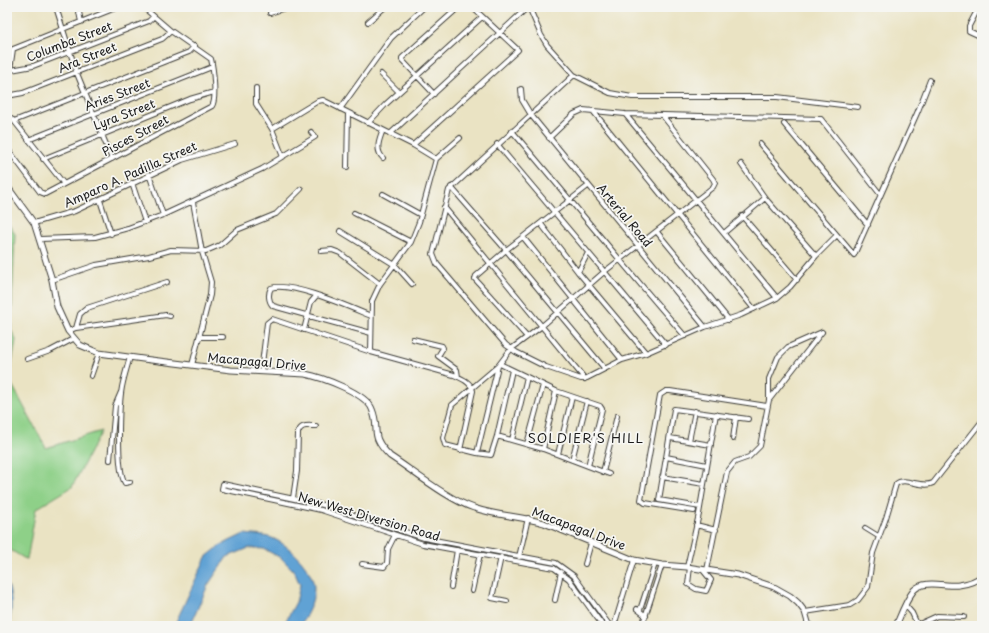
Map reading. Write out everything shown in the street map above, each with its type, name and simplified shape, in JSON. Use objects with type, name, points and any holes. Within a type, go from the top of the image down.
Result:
[{"type":"main road","name":"Macapagal Drive","points":[[7,186],[34,223],[52,280],[57,307],[73,339],[84,348],[99,353],[192,365],[312,375],[357,394],[370,404],[374,416],[377,439],[380,446],[390,456],[463,504],[483,511],[528,518],[544,523],[634,560],[738,575],[774,587],[794,599],[805,612],[809,626]]},
{"type":"main road","points":[[896,626],[905,605],[915,590],[920,586],[926,584],[958,586],[982,576]]},
{"type":"street","points":[[56,7],[61,30],[76,71],[112,159]]},
{"type":"street","points":[[78,7],[81,22]]},
{"type":"street","points":[[7,91],[13,49],[118,7]]},
{"type":"street","points":[[143,7],[171,31],[211,58],[214,92]]},
{"type":"street","points":[[270,13],[288,7]]},
{"type":"street","points":[[368,22],[385,7]]},
{"type":"street","points":[[340,109],[390,38],[424,7]]},
{"type":"street","points":[[434,94],[402,60],[403,56],[459,7]]},
{"type":"street","points":[[413,145],[518,50],[472,7]]},
{"type":"street","points":[[390,134],[528,7],[547,46],[574,75],[610,93],[632,97],[777,97],[858,107]]},
{"type":"street","points":[[979,7],[969,26],[969,31],[982,37]]},
{"type":"street","name":"Columba Street","points":[[11,70],[25,68],[70,52],[149,21],[153,17]]},
{"type":"street","points":[[368,123],[416,76],[482,17]]},
{"type":"street","name":"Ara Street","points":[[7,96],[23,93],[76,71],[162,39],[171,31]]},
{"type":"street","points":[[14,121],[189,52],[195,46]]},
{"type":"street","name":"Aries Street","points":[[28,140],[212,67]]},
{"type":"street","points":[[381,74],[399,92]]},
{"type":"street","points":[[574,75],[451,187],[444,207],[435,246],[434,258],[467,301],[498,337],[511,349],[546,367],[573,378],[585,379],[622,360],[646,353],[705,327],[729,320],[777,298],[797,280],[816,256],[837,235]]},
{"type":"street","points":[[760,144],[854,256],[880,194],[918,111],[930,80]]},
{"type":"street","points":[[256,88],[256,104],[272,129],[283,157]]},
{"type":"street","name":"Arterial Road","points":[[521,89],[522,100],[531,115],[705,327]]},
{"type":"street","name":"Pisces Street","points":[[7,148],[40,192],[48,193],[212,106],[214,102],[214,92]]},
{"type":"street","name":"Lyra Street","points":[[43,159],[101,134],[190,99],[214,92]]},
{"type":"street","points":[[272,129],[321,100],[328,101],[348,114],[413,145],[436,159]]},
{"type":"street","points":[[549,138],[578,111],[625,114],[821,119],[880,194]]},
{"type":"street","points":[[593,111],[754,309]]},
{"type":"street","points":[[347,167],[348,114]]},
{"type":"street","points":[[625,114],[697,199],[777,298]]},
{"type":"street","points":[[512,370],[497,436],[491,455],[460,450],[445,445],[443,438],[450,407],[499,365],[511,349],[542,326],[618,260],[657,232],[715,183],[662,115]]},
{"type":"street","points":[[7,116],[14,121],[64,184]]},
{"type":"street","points":[[784,124],[868,225]]},
{"type":"street","points":[[383,130],[378,147],[379,153],[383,158]]},
{"type":"street","points":[[512,131],[571,200],[618,260],[685,336]]},
{"type":"street","points":[[40,239],[95,237],[111,234],[163,215],[262,169],[315,137],[311,132]]},
{"type":"street","points":[[371,352],[372,301],[380,284],[411,242],[421,215],[436,159],[460,138]]},
{"type":"street","name":"Amparo A. Padilla Street","points":[[34,223],[75,211],[100,200],[149,174],[182,160],[235,144]]},
{"type":"street","points":[[497,144],[666,344]]},
{"type":"street","points":[[741,164],[765,198],[816,256]]},
{"type":"street","points":[[149,174],[163,215]]},
{"type":"street","points":[[132,183],[145,222]]},
{"type":"street","points":[[527,338],[476,279],[476,276],[506,250],[588,186]]},
{"type":"street","points":[[451,187],[506,250],[605,370]]},
{"type":"street","points":[[52,280],[96,265],[171,250],[202,252],[220,245],[237,230],[276,214],[301,189]]},
{"type":"street","points":[[383,194],[421,215]]},
{"type":"street","points":[[724,233],[742,216],[765,198]]},
{"type":"street","points":[[100,200],[111,234]]},
{"type":"street","points":[[192,202],[202,252],[211,282],[210,295],[192,365]]},
{"type":"street","points":[[444,207],[585,379]]},
{"type":"street","points":[[354,213],[411,242]]},
{"type":"street","points":[[742,216],[797,280]]},
{"type":"street","points":[[541,224],[588,285],[646,353]]},
{"type":"street","points":[[340,231],[395,265],[412,284]]},
{"type":"street","points":[[657,232],[729,320]]},
{"type":"street","points":[[523,237],[622,360]]},
{"type":"street","points":[[321,251],[332,250],[340,253],[380,284]]},
{"type":"street","points":[[578,272],[588,253]]},
{"type":"street","points":[[76,328],[80,314],[87,308],[167,282]]},
{"type":"street","points":[[371,316],[317,296],[276,286],[270,290],[269,298],[272,306],[371,333]]},
{"type":"street","points":[[304,330],[311,302],[317,296]]},
{"type":"street","points":[[68,331],[76,328],[139,318],[170,316]]},
{"type":"street","points":[[262,372],[268,320],[274,319],[371,352],[458,377],[465,380],[472,387],[472,398],[460,450]]},
{"type":"street","points":[[707,570],[728,472],[735,462],[749,457],[760,446],[769,400],[769,379],[778,357],[788,347],[822,331],[822,333],[769,400]]},
{"type":"street","points":[[199,337],[223,337]]},
{"type":"street","points":[[27,359],[50,351],[73,339]]},
{"type":"street","points":[[414,339],[442,346],[443,348],[438,356],[456,370],[458,377]]},
{"type":"street","points":[[91,376],[99,353]]},
{"type":"street","points":[[110,460],[115,406],[121,392],[130,357]]},
{"type":"street","points":[[499,365],[556,391],[600,406],[602,409],[588,466]]},
{"type":"street","points":[[477,453],[499,365]]},
{"type":"street","points":[[512,440],[527,377]]},
{"type":"street","points":[[527,444],[543,385]]},
{"type":"street","points":[[543,449],[556,391]]},
{"type":"street","points":[[694,511],[645,503],[641,500],[660,395],[666,391],[670,391],[767,406]]},
{"type":"street","points":[[121,392],[120,468],[124,482],[130,482]]},
{"type":"street","points":[[558,454],[572,397]]},
{"type":"street","points":[[572,460],[587,401]]},
{"type":"street","points":[[700,507],[660,500],[662,477],[674,408],[748,419]]},
{"type":"street","points":[[689,441],[695,411]]},
{"type":"street","points":[[701,569],[711,578],[706,590],[689,585],[687,582],[716,414]]},
{"type":"street","points":[[603,472],[617,416]]},
{"type":"street","points":[[733,439],[736,417]]},
{"type":"street","points":[[805,612],[837,608],[850,605],[858,600],[868,588],[873,552],[897,483],[908,482],[922,486],[933,483],[982,420]]},
{"type":"street","points":[[293,498],[297,471],[298,433],[300,428],[304,426],[316,426]]},
{"type":"street","points":[[497,436],[558,454],[609,474]]},
{"type":"street","points":[[670,438],[711,445]]},
{"type":"street","points":[[666,457],[707,464]]},
{"type":"street","points":[[662,477],[704,484]]},
{"type":"street","name":"New West Diversion Road","points":[[603,626],[570,579],[561,572],[549,566],[423,544],[321,510],[222,490],[223,484],[293,498],[348,512],[412,535],[550,561],[568,570],[610,626]]},
{"type":"street","points":[[518,560],[528,518]]},
{"type":"street","points":[[696,525],[716,530]]},
{"type":"street","points":[[865,528],[878,536]]},
{"type":"street","points":[[362,564],[384,567],[387,563],[388,549],[395,534]]},
{"type":"street","points":[[585,564],[591,543]]},
{"type":"street","points":[[451,587],[457,550]]},
{"type":"street","points":[[472,591],[480,554]]},
{"type":"street","points":[[501,558],[492,598],[507,601]]},
{"type":"street","points":[[614,626],[634,560]]},
{"type":"street","points":[[646,616],[639,609],[655,564]]},
{"type":"street","points":[[642,626],[662,565]]},
{"type":"street","points":[[556,600],[561,572]]},
{"type":"street","points":[[652,575],[659,577]]},
{"type":"street","points":[[905,605],[912,613],[918,625],[937,616],[964,617]]},
{"type":"green space","points":[[7,222],[15,234],[11,330],[16,340],[9,379],[46,448],[101,431],[72,487],[36,509],[27,560],[7,548]]},
{"type":"water","points":[[244,534],[266,536],[284,544],[298,557],[310,573],[314,588],[313,599],[310,608],[300,626],[283,626],[296,602],[300,585],[294,571],[281,558],[264,549],[249,548],[227,557],[208,585],[190,626],[174,626],[206,557],[221,545]]},
{"type":"water","points":[[7,582],[11,604],[9,626],[7,626]]},
{"type":"district","name":"SOLDIER'S HILL","points":[[586,437]]}]
